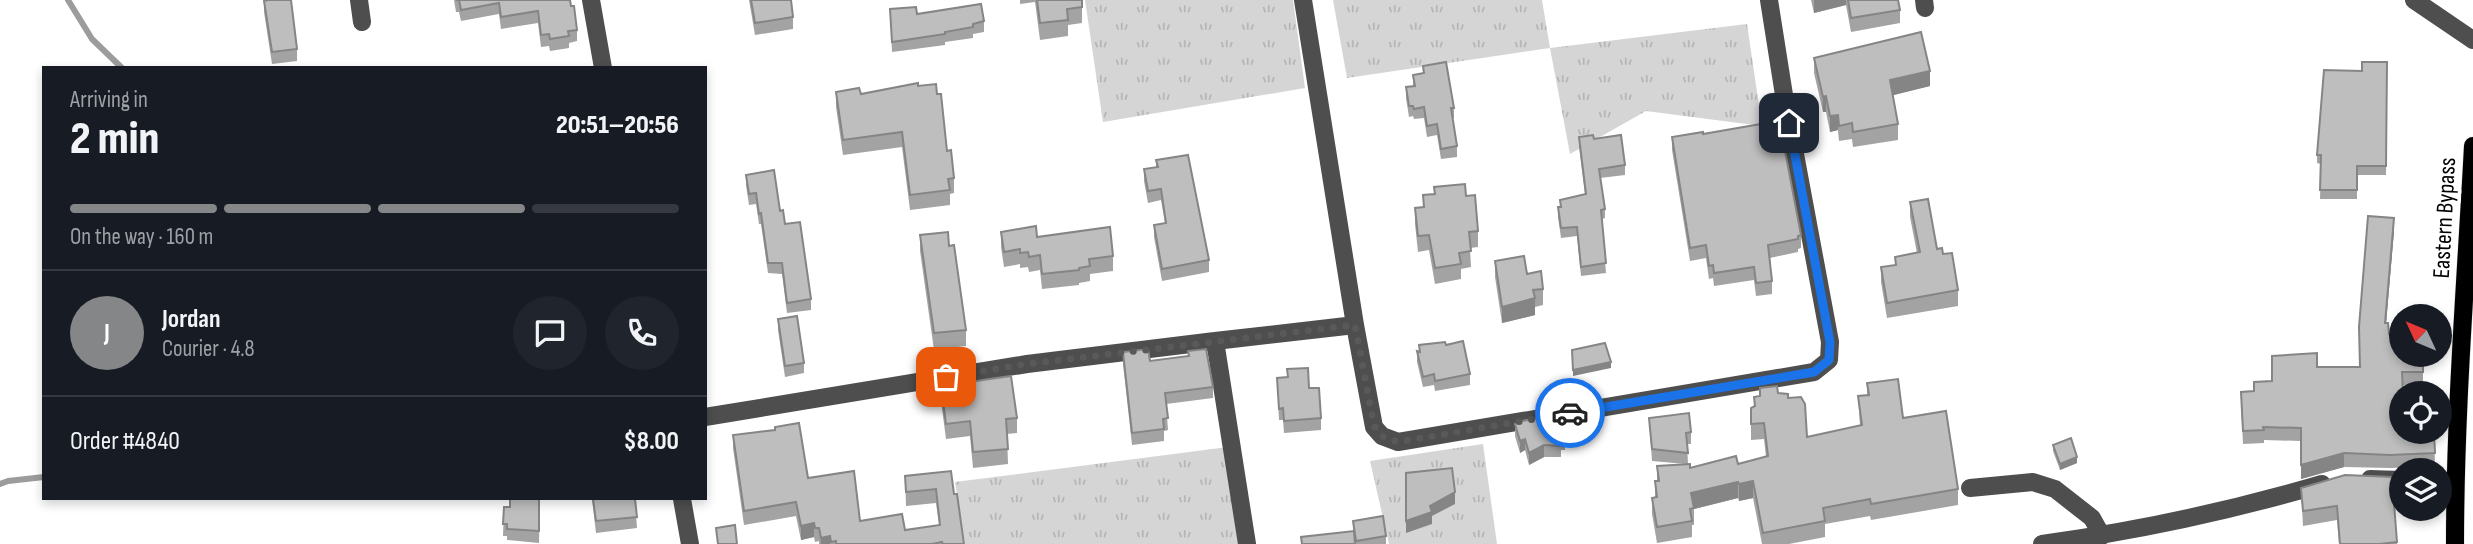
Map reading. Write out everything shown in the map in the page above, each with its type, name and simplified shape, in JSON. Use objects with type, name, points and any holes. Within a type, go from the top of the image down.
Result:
[{"type":"main road","name":"Eastern Bypass","points":[[2449,458],[2473,146]]},
{"type":"main road","name":"Eastern Bypass","points":[[2452,521],[2455,544]]},
{"type":"street","points":[[359,0],[362,22]]},
{"type":"street","points":[[591,0],[603,66]]},
{"type":"street","points":[[1303,0],[1355,325],[1374,426],[1382,436],[1398,442],[1814,372],[1829,360],[1830,342],[1769,0]]},
{"type":"street","points":[[2424,3],[2473,40]]},
{"type":"street","points":[[707,417],[1027,364],[1355,325]]},
{"type":"street","points":[[1215,341],[1247,544]]},
{"type":"street","points":[[2042,544],[2109,538],[2350,478],[2389,480]]},
{"type":"street","points":[[1970,488],[2033,482],[2055,489],[2092,518],[2109,538]]},
{"type":"street","points":[[682,500],[690,544]]},
{"type":"green space","points":[[1085,0],[1293,0],[1305,88],[1103,122]]},
{"type":"green space","points":[[1333,0],[1542,0],[1550,48],[1347,78]]},
{"type":"green space","points":[[1747,24],[1762,126],[1646,111],[1570,154],[1550,48]]},
{"type":"green space","points":[[1483,444],[1497,544],[1389,544],[1370,461]]},
{"type":"green space","points":[[1228,447],[1240,544],[965,544],[955,482]]},
{"type":"building","points":[[291,0],[297,49],[272,52],[264,1]]},
{"type":"building","points":[[459,0],[570,0],[571,6],[574,6],[577,30],[568,31],[569,36],[550,39],[549,34],[541,35],[538,11],[501,17],[499,3],[461,10]]},
{"type":"building","points":[[751,0],[791,0],[793,17],[755,23]]},
{"type":"building","points":[[1037,0],[1082,0],[1082,7],[1067,9],[1068,20],[1040,23]]},
{"type":"building","points":[[1848,0],[1898,0],[1900,10],[1851,18]]},
{"type":"building","points":[[981,4],[984,21],[973,24],[973,27],[892,42],[890,9],[916,7],[917,14]]},
{"type":"building","points":[[1921,32],[1930,71],[1890,80],[1898,124],[1853,132],[1852,123],[1839,126],[1838,115],[1830,116],[1826,96],[1823,97],[1814,58]]},
{"type":"building","points":[[1446,62],[1457,146],[1441,149],[1437,124],[1427,126],[1424,107],[1414,109],[1409,106],[1406,87],[1415,86],[1413,75],[1424,73],[1423,66]]},
{"type":"building","points":[[2362,62],[2387,62],[2386,166],[2357,166],[2357,190],[2320,190],[2321,155],[2317,155],[2324,70],[2362,71]]},
{"type":"building","points":[[918,83],[918,86],[936,84],[937,94],[941,94],[947,151],[951,150],[954,178],[948,179],[950,190],[910,195],[902,132],[843,140],[836,92],[859,88],[861,94]]},
{"type":"building","points":[[1761,124],[1763,139],[1782,135],[1801,235],[1798,239],[1768,245],[1772,281],[1756,283],[1754,267],[1714,273],[1713,265],[1709,266],[1706,245],[1690,248],[1672,137]]},
{"type":"building","points":[[1593,135],[1594,139],[1621,135],[1625,165],[1599,169],[1605,209],[1601,210],[1606,263],[1581,267],[1577,227],[1561,228],[1558,207],[1561,207],[1560,200],[1586,194],[1579,137]]},
{"type":"building","points":[[1188,155],[1209,260],[1162,269],[1154,225],[1166,223],[1161,189],[1148,191],[1144,169],[1158,167],[1156,160]]},
{"type":"building","points":[[774,170],[780,211],[783,210],[785,224],[800,222],[811,299],[787,303],[782,263],[768,263],[756,193],[749,194],[746,175]]},
{"type":"building","points":[[1465,184],[1466,196],[1475,195],[1478,231],[1469,232],[1471,251],[1459,253],[1461,264],[1435,268],[1429,235],[1418,236],[1415,208],[1424,207],[1423,195],[1435,194],[1434,187]]},
{"type":"building","points":[[1928,199],[1937,249],[1942,248],[1943,254],[1952,253],[1958,290],[1887,303],[1881,267],[1896,265],[1895,257],[1920,252],[1910,202]]},
{"type":"building","points":[[2368,216],[2394,218],[2385,323],[2388,323],[2389,334],[2389,368],[2423,368],[2423,372],[2402,372],[2402,381],[2389,381],[2389,444],[2435,444],[2435,453],[2344,453],[2301,465],[2301,428],[2263,427],[2264,430],[2243,431],[2241,392],[2254,391],[2254,382],[2272,381],[2272,356],[2317,353],[2317,367],[2360,367],[2359,327]]},
{"type":"building","points":[[1036,226],[1037,237],[1110,227],[1113,256],[1089,259],[1090,266],[1079,270],[1042,274],[1040,255],[1029,257],[1028,252],[1020,253],[1020,249],[1004,252],[1001,232]]},
{"type":"building","points":[[948,232],[949,246],[954,245],[966,330],[934,333],[920,235]]},
{"type":"building","points":[[1524,256],[1527,274],[1541,271],[1543,289],[1533,290],[1535,298],[1502,307],[1495,261]]},
{"type":"building","points":[[797,316],[804,363],[785,366],[778,319]]},
{"type":"building","points":[[1463,341],[1470,374],[1435,381],[1434,374],[1423,377],[1417,351],[1420,352],[1419,345],[1445,342],[1446,345]]},
{"type":"building","points":[[1605,343],[1611,362],[1573,370],[1572,350]]},
{"type":"building","points":[[1148,349],[1150,361],[1189,356],[1188,351],[1206,349],[1213,387],[1165,393],[1168,418],[1163,419],[1164,429],[1132,433],[1123,352]]},
{"type":"building","points":[[1308,368],[1309,388],[1319,388],[1321,418],[1284,421],[1283,408],[1279,409],[1277,378],[1288,377],[1287,369]]},
{"type":"building","points":[[1011,376],[1017,418],[1006,419],[1008,449],[973,452],[970,421],[946,424],[941,386]]},
{"type":"building","points":[[1898,379],[1903,418],[1946,411],[1958,489],[1871,504],[1870,499],[1823,508],[1825,521],[1763,533],[1753,481],[1738,482],[1691,493],[1694,508],[1690,509],[1692,521],[1657,527],[1652,498],[1657,497],[1657,466],[1690,464],[1690,468],[1736,456],[1738,464],[1768,456],[1764,423],[1751,424],[1751,408],[1755,406],[1754,397],[1760,396],[1760,388],[1777,386],[1778,393],[1788,394],[1788,398],[1801,397],[1805,404],[1807,437],[1862,425],[1858,396],[1869,395],[1867,383]]},
{"type":"building","points":[[1689,413],[1691,432],[1686,433],[1688,453],[1652,449],[1649,418]]},
{"type":"building","points":[[1555,415],[1556,422],[1564,421],[1565,438],[1560,438],[1561,446],[1544,445],[1529,453],[1525,439],[1520,441],[1515,424]]},
{"type":"building","points":[[799,423],[808,478],[854,471],[860,521],[902,514],[905,530],[940,525],[936,489],[906,492],[905,476],[951,471],[964,544],[836,544],[836,541],[831,542],[830,536],[821,538],[819,528],[815,528],[814,523],[801,526],[796,502],[744,511],[733,435],[775,430],[775,427]]},
{"type":"building","points":[[2071,438],[2077,457],[2060,464],[2053,445]]},
{"type":"building","points":[[1452,468],[1455,492],[1430,506],[1432,512],[1406,521],[1406,473]]},
{"type":"building","points":[[2345,475],[2389,477],[2389,521],[2395,521],[2397,542],[2340,544],[2337,506],[2303,511],[2301,488]]},
{"type":"building","points":[[510,500],[539,500],[539,531],[507,529],[507,524],[503,524],[504,507],[510,507]]},
{"type":"building","points":[[593,500],[635,500],[637,517],[596,521]]},
{"type":"building","points":[[1383,516],[1386,536],[1356,541],[1353,521]]},
{"type":"building","points":[[735,525],[737,544],[718,544],[716,528]]},
{"type":"building","points":[[1354,531],[1355,544],[1302,544],[1301,537]]},
{"type":"waterway","points":[[68,0],[92,39],[120,66]]},
{"type":"waterway","points":[[0,484],[42,477]]},
{"type":"way so far","points":[[946,377],[1027,364],[1355,325],[1374,426],[1382,436],[1398,442],[1570,413]]},
{"type":"route","points":[[1570,413],[1814,372],[1829,360],[1830,342],[1789,123]]}]
